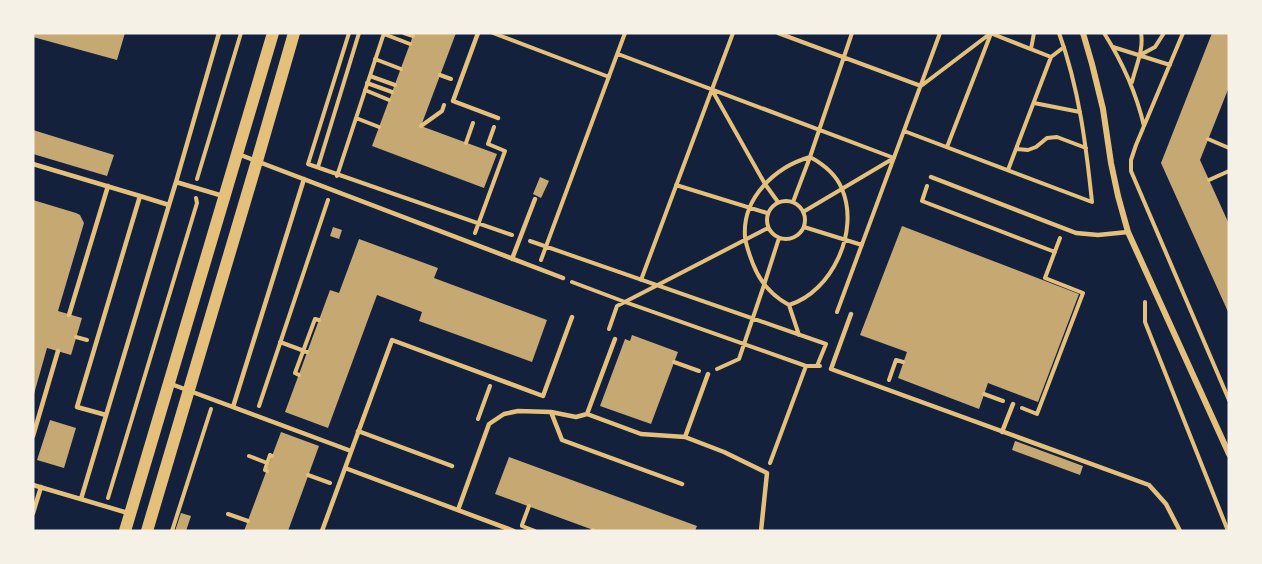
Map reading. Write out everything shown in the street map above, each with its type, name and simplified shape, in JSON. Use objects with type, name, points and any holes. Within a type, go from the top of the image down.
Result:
[{"type":"main road","points":[[125,531],[273,33]]},
{"type":"main road","points":[[147,531],[294,33]]},
{"type":"street","points":[[1083,33],[1103,109],[1111,163],[1128,232],[1229,454]]},
{"type":"lane","points":[[81,499],[219,33]]},
{"type":"lane","points":[[478,33],[453,101],[498,118]]},
{"type":"lane","points":[[238,154],[563,278]]},
{"type":"lane","points":[[33,164],[169,205]]},
{"type":"lane","points":[[931,177],[1076,233],[1098,235],[1128,232]]},
{"type":"lane","points":[[233,407],[303,179]]},
{"type":"lane","points":[[176,182],[225,197]]},
{"type":"lane","points":[[69,315],[108,186]]},
{"type":"lane","points":[[106,416],[76,407],[140,196]]},
{"type":"lane","points":[[512,259],[535,199]]},
{"type":"lane","points":[[851,314],[831,369],[1149,485],[1166,504],[1180,531]]},
{"type":"lane","points":[[322,531],[392,340],[543,396],[572,317]]},
{"type":"lane","points":[[587,414],[615,339]]},
{"type":"lane","points":[[33,435],[58,351]]},
{"type":"lane","points":[[685,437],[708,374]]},
{"type":"lane","points":[[169,384],[351,451]]},
{"type":"lane","points":[[1002,432],[1013,404]]},
{"type":"lane","points":[[458,510],[489,424],[504,414],[518,411],[551,412],[576,417],[587,414],[640,434],[685,437],[724,452],[767,473],[761,531]]},
{"type":"lane","points":[[551,412],[562,440],[682,484]]},
{"type":"lane","points":[[358,431],[452,466]]},
{"type":"lane","points":[[345,468],[514,531]]},
{"type":"lane","points":[[33,485],[130,514]]},
{"type":"lane","points":[[33,513],[41,487]]},
{"type":"lane","points":[[491,531],[494,523]]},
{"type":"path","points":[[106,507],[197,203],[195,187],[241,33]]},
{"type":"path","points":[[303,179],[349,33]]},
{"type":"path","points":[[313,183],[359,33]]},
{"type":"path","points":[[255,416],[384,33],[410,44]]},
{"type":"path","points":[[404,33],[413,36]]},
{"type":"path","points":[[493,33],[609,77]]},
{"type":"path","points":[[537,269],[625,33]]},
{"type":"path","points":[[641,280],[733,33]]},
{"type":"path","points":[[778,33],[921,86]]},
{"type":"path","points":[[792,202],[810,157],[852,33]]},
{"type":"path","points":[[834,322],[940,33]]},
{"type":"path","points":[[921,86],[990,33]]},
{"type":"path","points":[[990,33],[1051,57]]},
{"type":"path","points":[[947,147],[990,33]]},
{"type":"path","points":[[1004,38],[1006,33]]},
{"type":"path","points":[[1031,49],[1034,33]]},
{"type":"path","points":[[904,131],[1092,202],[1086,148],[1074,81],[1059,33]]},
{"type":"path","points":[[1104,33],[1131,83],[1144,127]]},
{"type":"path","points":[[1131,83],[1140,55],[1141,33]]},
{"type":"path","points":[[1140,55],[1155,48],[1164,33]]},
{"type":"path","points":[[1183,33],[1131,160],[1131,171],[1229,400]]},
{"type":"path","points":[[1113,46],[1170,65]]},
{"type":"path","points":[[1008,170],[1051,57],[1064,47]]},
{"type":"path","points":[[618,54],[894,158]]},
{"type":"path","points":[[375,59],[401,69]]},
{"type":"path","points":[[440,75],[453,80]]},
{"type":"path","points":[[370,76],[395,85]]},
{"type":"path","points":[[367,83],[392,92]]},
{"type":"path","points":[[712,89],[765,184],[778,202]]},
{"type":"path","points":[[365,90],[389,100]]},
{"type":"path","points":[[1034,103],[1080,112]]},
{"type":"path","points":[[421,126],[442,111]]},
{"type":"path","points":[[356,118],[379,127]]},
{"type":"path","points":[[471,243],[505,151],[488,144],[498,118]]},
{"type":"path","points":[[466,143],[474,123]]},
{"type":"path","points":[[1017,148],[1028,150],[1047,138],[1057,137],[1086,148]]},
{"type":"path","points":[[1208,139],[1229,148]]},
{"type":"path","points":[[810,157],[822,164],[835,177],[842,189],[847,205],[845,240],[838,259],[826,277],[799,302],[789,305],[777,299],[764,285],[755,270],[745,240],[745,226],[750,208],[765,184],[786,166],[810,157]]},
{"type":"path","points":[[803,212],[894,158]]},
{"type":"path","points":[[308,164],[826,344],[817,366],[806,366],[563,278]]},
{"type":"path","points":[[1209,180],[1229,171]]},
{"type":"path","points":[[931,177],[922,201],[1055,252]]},
{"type":"path","points":[[676,185],[768,213]]},
{"type":"path","points":[[778,202],[792,202],[803,212],[804,227],[794,238],[779,238],[768,228],[766,221],[768,213],[778,202]]},
{"type":"path","points":[[804,227],[862,245]]},
{"type":"path","points":[[625,302],[768,228]]},
{"type":"path","points":[[984,394],[1037,414],[1083,292],[1045,278],[1064,228]]},
{"type":"path","points":[[674,362],[708,374],[739,359],[779,238]]},
{"type":"path","points":[[1146,272],[1145,322],[1228,531]]},
{"type":"path","points":[[789,305],[800,335]]},
{"type":"path","points":[[299,375],[295,373],[315,319],[319,320]]},
{"type":"path","points":[[280,342],[305,351]]},
{"type":"path","points":[[885,389],[896,360],[903,362]]},
{"type":"path","points":[[767,473],[806,366]]},
{"type":"path","points":[[475,428],[493,377]]},
{"type":"path","points":[[172,531],[214,400]]},
{"type":"path","points":[[267,471],[265,470],[267,463],[270,455],[272,456]]},
{"type":"path","points":[[249,456],[267,463]]},
{"type":"path","points":[[308,475],[339,486]]},
{"type":"path","points":[[522,526],[529,506]]},
{"type":"path","points":[[228,514],[248,521]]},
{"type":"building","points":[[33,33],[125,33],[117,60],[33,37]]},
{"type":"building","points":[[414,33],[456,33],[421,126],[497,154],[484,188],[372,146]]},
{"type":"building","points":[[1212,33],[1229,33],[1229,87],[1200,160],[1229,224],[1229,314],[1161,163]]},
{"type":"building","points":[[33,130],[114,155],[107,176],[33,154]]},
{"type":"building","points":[[540,177],[549,181],[541,198],[533,194]]},
{"type":"building","points":[[33,200],[76,213],[80,215],[84,223],[58,311],[82,318],[71,355],[47,348],[34,394]]},
{"type":"building","points":[[902,226],[1079,294],[1038,402],[988,383],[979,409],[898,378],[907,352],[860,335]]},
{"type":"building","points":[[333,227],[342,230],[339,239],[330,236]]},
{"type":"building","points":[[359,239],[438,268],[434,278],[547,320],[532,362],[419,321],[422,312],[377,295],[328,428],[285,412],[330,290],[339,293]]},
{"type":"building","points":[[632,335],[678,352],[651,424],[600,406],[625,339],[630,341]]},
{"type":"building","points":[[50,420],[76,428],[64,468],[37,460]]},
{"type":"building","points":[[281,432],[319,446],[288,531],[244,531]]},
{"type":"building","points":[[1015,441],[1083,466],[1080,475],[1012,450]]},
{"type":"building","points":[[509,457],[697,526],[695,531],[596,531],[495,494]]},
{"type":"building","points":[[181,513],[191,516],[186,531],[175,531]]}]
